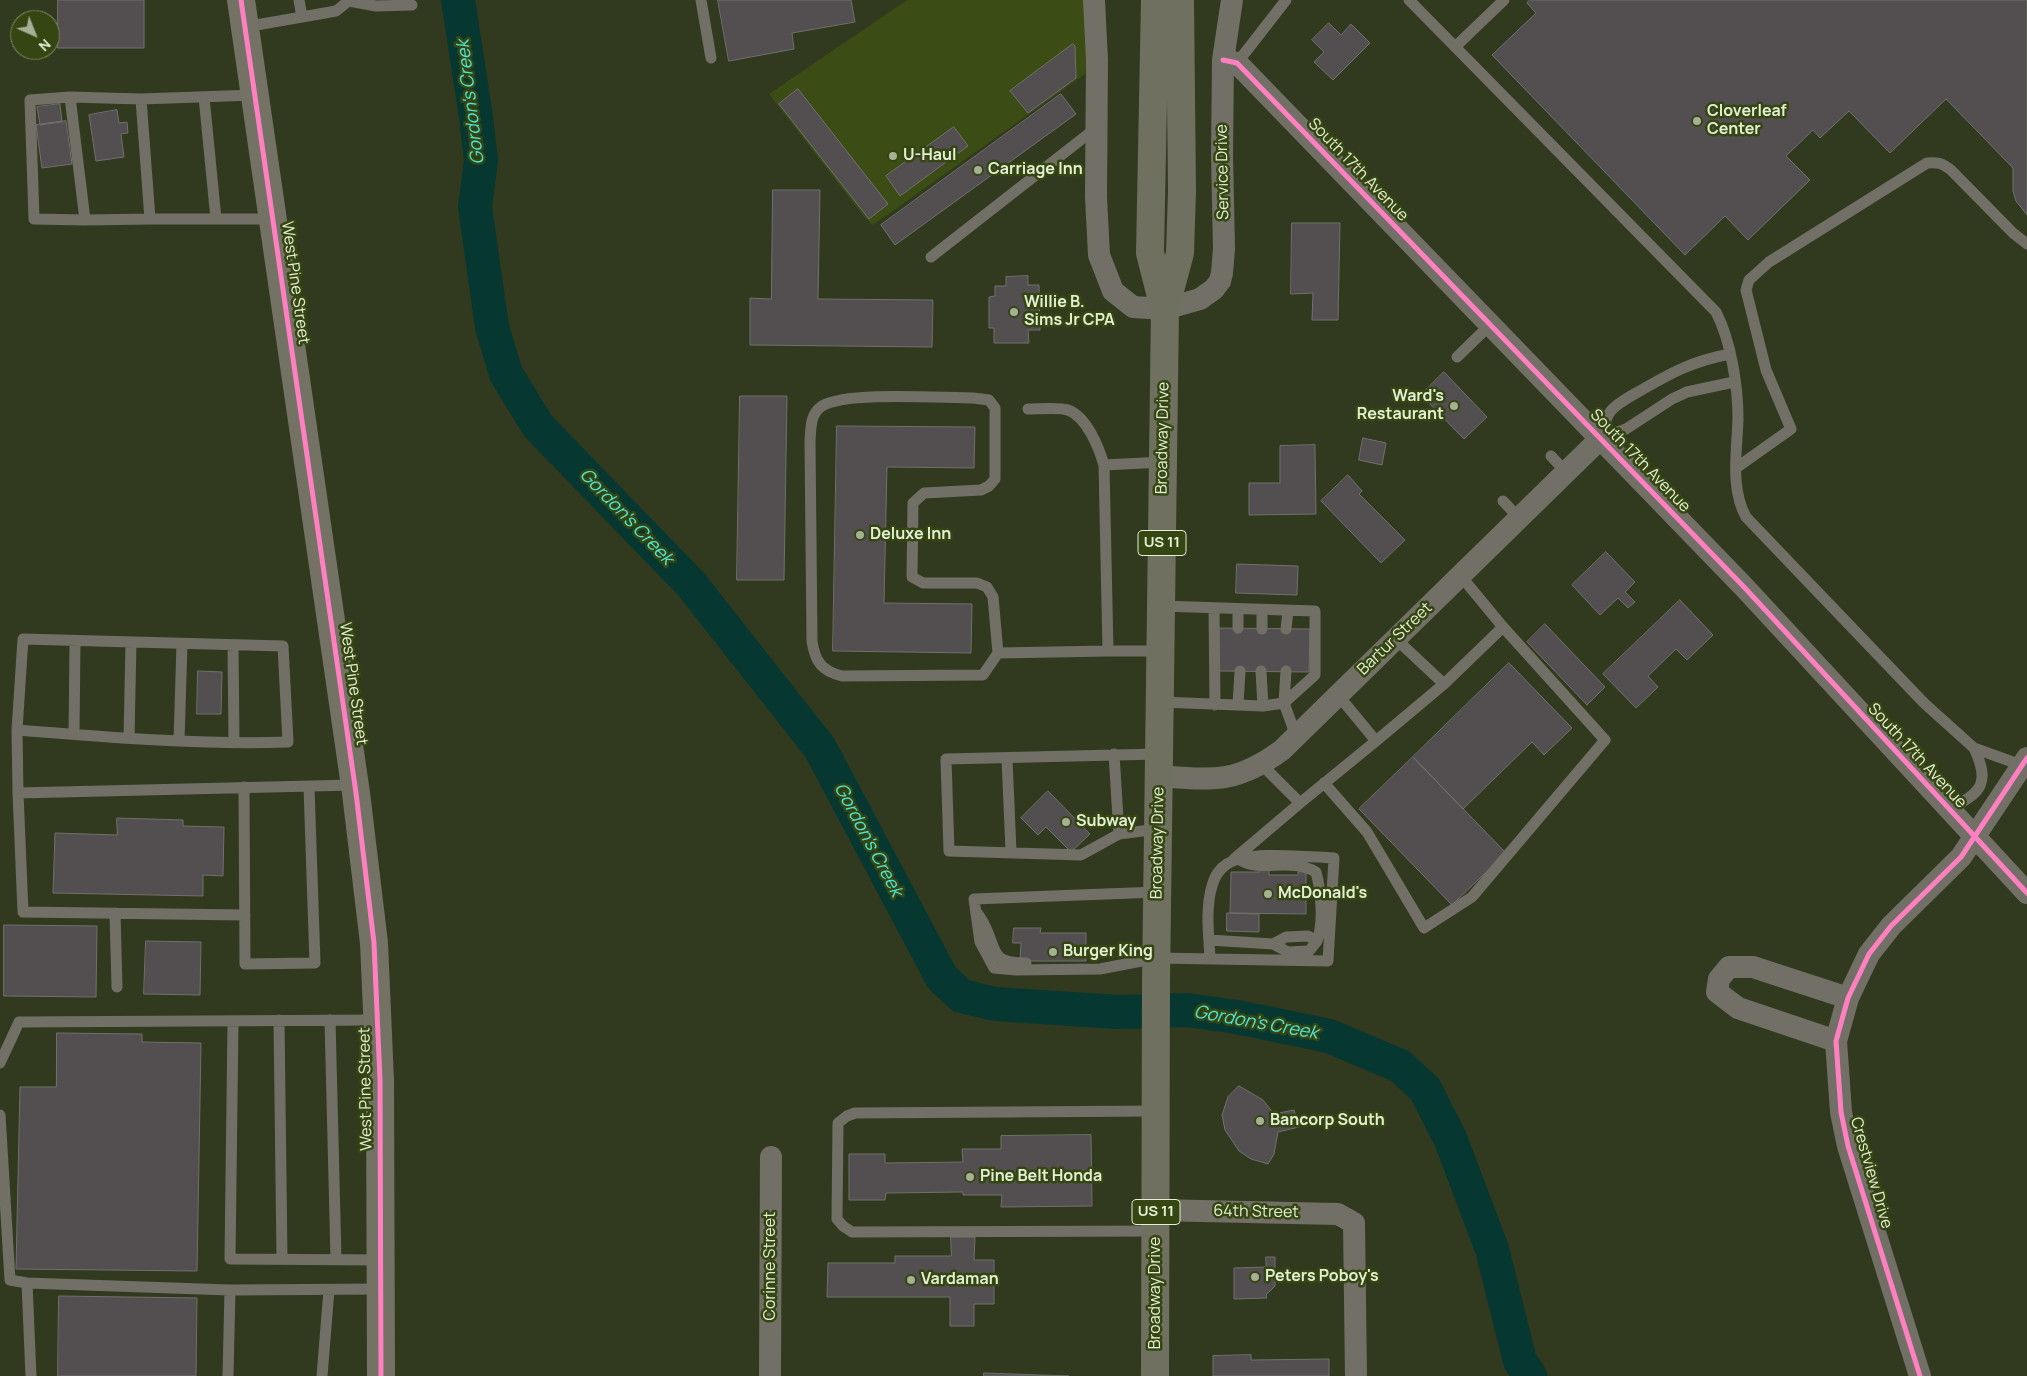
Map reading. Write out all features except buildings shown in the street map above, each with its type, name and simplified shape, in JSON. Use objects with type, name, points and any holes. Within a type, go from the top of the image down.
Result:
[{"type":"main road","name":"Broadway Drive","points":[[1164,309],[1180,253],[1182,191],[1180,0]]},
{"type":"main road","name":"Broadway Drive","points":[[1154,6],[1150,253],[1164,309],[1156,969],[1155,1376]]},
{"type":"street","name":"West Pine Street","points":[[241,0],[354,785],[374,943],[380,1080],[381,1376]]},
{"type":"street","name":"Service Drive","points":[[1094,0],[1098,127],[1096,197],[1099,255],[1113,291],[1133,307],[1164,309],[1200,299],[1214,289],[1220,281],[1224,249],[1222,154],[1230,61],[1232,0]]},
{"type":"street","name":"South 17th Avenue","points":[[1230,61],[1490,324],[1744,587],[2027,893]]},
{"type":"street","name":"Bartur Street","points":[[1159,765],[1199,779],[1243,774],[1262,765],[1296,736],[1519,518],[1559,464],[1601,438]]},
{"type":"street","name":"Crestview Drive","points":[[1920,1376],[1848,1146],[1841,1112],[1836,1041],[1848,998],[1869,954],[1891,926],[1961,856],[2024,762]]},
{"type":"street","points":[[1836,1041],[1738,1008],[1717,992],[1718,979],[1730,967],[1753,967],[1848,998]]},
{"type":"street","name":"Corinne Street","points":[[770,1376],[771,1157]]},
{"type":"street","name":"64th Street","points":[[1156,1221],[1338,1214],[1354,1223],[1356,1376]]},
{"type":"lane","points":[[300,0],[302,17]]},
{"type":"lane","points":[[245,27],[336,11],[349,0],[376,6],[412,5]]},
{"type":"lane","points":[[701,0],[710,58]]},
{"type":"lane","points":[[1230,61],[1286,0]]},
{"type":"lane","points":[[1409,0],[1716,312],[1725,331],[1730,354],[1738,418],[1736,468],[1740,502],[1746,517],[1924,703],[1974,748],[1981,763],[1982,776],[1978,789],[1971,798],[1949,810]]},
{"type":"lane","points":[[1456,47],[1504,0]]},
{"type":"lane","points":[[254,95],[141,99],[70,97],[30,100],[34,219],[272,218]]},
{"type":"lane","points":[[70,97],[85,220]]},
{"type":"lane","points":[[204,97],[216,218]]},
{"type":"lane","points":[[141,99],[150,219]]},
{"type":"lane","points":[[930,257],[1098,127]]},
{"type":"lane","points":[[1736,468],[1791,429],[1766,370],[1746,290],[1749,280],[1769,262],[1927,163],[1936,162],[1942,163],[1951,170],[2013,234],[2027,244]]},
{"type":"lane","points":[[1457,357],[1490,324]]},
{"type":"lane","points":[[1601,438],[1609,412],[1628,398],[1692,363],[1705,358],[1730,354]]},
{"type":"lane","points":[[1601,438],[1626,429],[1687,392],[1734,382]]},
{"type":"lane","points":[[851,397],[973,398],[989,400],[995,408],[995,479],[989,486],[980,490],[924,493],[913,503],[912,577],[923,583],[977,583],[987,587],[993,597],[998,653],[983,675],[842,676],[830,674],[820,664],[814,655],[812,641],[810,441],[812,417],[822,406],[851,397]]},
{"type":"lane","points":[[1028,409],[1068,410],[1083,422],[1099,448],[1104,465],[1108,651]]},
{"type":"lane","points":[[1104,465],[1163,462]]},
{"type":"lane","points":[[1503,501],[1519,518]]},
{"type":"lane","points":[[1324,783],[1367,832],[1424,928],[1472,897],[1606,740],[1503,627],[1460,575]]},
{"type":"lane","points":[[1160,702],[1263,706],[1284,703],[1315,675],[1315,611],[1161,606]]},
{"type":"lane","points":[[1214,608],[1215,705]]},
{"type":"lane","points":[[1238,610],[1238,628]]},
{"type":"lane","points":[[1262,610],[1262,628]]},
{"type":"lane","points":[[1286,628],[1288,611]]},
{"type":"lane","points":[[1235,861],[1300,803],[1444,684],[1503,627]]},
{"type":"lane","points":[[1396,639],[1444,684]]},
{"type":"lane","points":[[17,730],[179,741],[288,742],[283,646],[23,640],[17,730],[23,912],[245,915]]},
{"type":"lane","points":[[74,734],[76,641]]},
{"type":"lane","points":[[129,738],[131,642]]},
{"type":"lane","points":[[179,741],[182,644]]},
{"type":"lane","points":[[233,645],[234,743]]},
{"type":"lane","points":[[998,653],[1161,651]]},
{"type":"lane","points":[[1238,705],[1240,671]]},
{"type":"lane","points":[[1261,671],[1263,706]]},
{"type":"lane","points":[[1286,671],[1284,703],[1296,736]]},
{"type":"lane","points":[[1338,694],[1376,741]]},
{"type":"lane","points":[[1974,748],[2024,762]]},
{"type":"lane","points":[[1158,829],[1119,834],[1081,855],[949,850],[946,759],[1007,759],[1114,754],[1159,765]]},
{"type":"lane","points":[[1114,754],[1119,834]]},
{"type":"lane","points":[[1007,759],[1011,852]]},
{"type":"lane","points":[[1262,765],[1300,803]]},
{"type":"lane","points":[[18,793],[354,785]]},
{"type":"lane","points":[[244,787],[245,964],[315,964],[310,787]]},
{"type":"lane","points":[[1158,892],[974,899],[980,942],[994,968],[1016,970],[1156,969],[1210,960],[1328,961],[1334,858],[1254,856],[1226,864],[1215,876],[1211,887],[1209,903],[1210,960]]},
{"type":"lane","points":[[1210,940],[1273,944],[1286,937],[1308,936],[1316,941],[1320,932],[1320,885],[1316,872],[1305,866],[1248,865],[1235,861]]},
{"type":"lane","points":[[115,913],[117,987]]},
{"type":"lane","points":[[278,1020],[282,1259]]},
{"type":"lane","points":[[330,1020],[336,1259]]},
{"type":"lane","points":[[0,1063],[19,1022],[377,1020]]},
{"type":"lane","points":[[232,1021],[230,1259],[380,1260]]},
{"type":"lane","points":[[1156,1111],[855,1113],[838,1123],[837,1218],[843,1226],[852,1232],[1156,1221]]},
{"type":"lane","points":[[0,1115],[10,1280],[27,1283],[230,1290],[380,1289]]},
{"type":"lane","points":[[27,1283],[31,1376]]},
{"type":"lane","points":[[228,1376],[230,1290]]},
{"type":"lane","points":[[322,1376],[329,1290]]},
{"type":"shaded area","name":"U-Haul","points":[[907,0],[1085,0],[1087,57],[1085,74],[873,225],[865,218],[769,94]]},
{"type":"waterway","name":"Gordon's Creek","points":[[458,0],[481,161],[475,207],[492,327],[506,374],[538,426],[691,584],[820,748],[942,978],[962,996],[995,1004],[1118,1012],[1187,1010],[1237,1017],[1329,1036],[1400,1066],[1425,1089],[1450,1138],[1492,1249],[1520,1361],[1530,1376]]},
{"type":"cycle path","points":[[241,0],[356,793],[374,943],[380,1080],[381,1376]]},
{"type":"cycle path","points":[[1223,60],[1237,63],[1744,587],[2027,893]]},
{"type":"cycle path","points":[[1920,1376],[1848,1146],[1841,1112],[1836,1041],[1848,998],[1869,954],[1891,926],[1961,857],[2027,758]]},
{"type":"place","name":"Cloverleaf Center","points":[[1697,121]]},
{"type":"place","name":"U-Haul","points":[[893,156]]},
{"type":"place","name":"Carriage Inn","points":[[978,170]]},
{"type":"place","name":"Willie B. Sims Jr CPA","points":[[1014,312]]},
{"type":"place","name":"Ward's Restaurant","points":[[1454,406]]},
{"type":"place","name":"Deluxe Inn","points":[[860,535]]},
{"type":"place","name":"Subway","points":[[1066,822]]},
{"type":"place","name":"McDonald's","points":[[1268,894]]},
{"type":"place","name":"Burger King","points":[[1053,952]]},
{"type":"place","name":"Bancorp South","points":[[1260,1121]]},
{"type":"place","name":"Pine Belt Honda","points":[[970,1177]]},
{"type":"place","name":"Peters Poboy's","points":[[1255,1277]]},
{"type":"place","name":"Vardaman","points":[[911,1280]]}]
